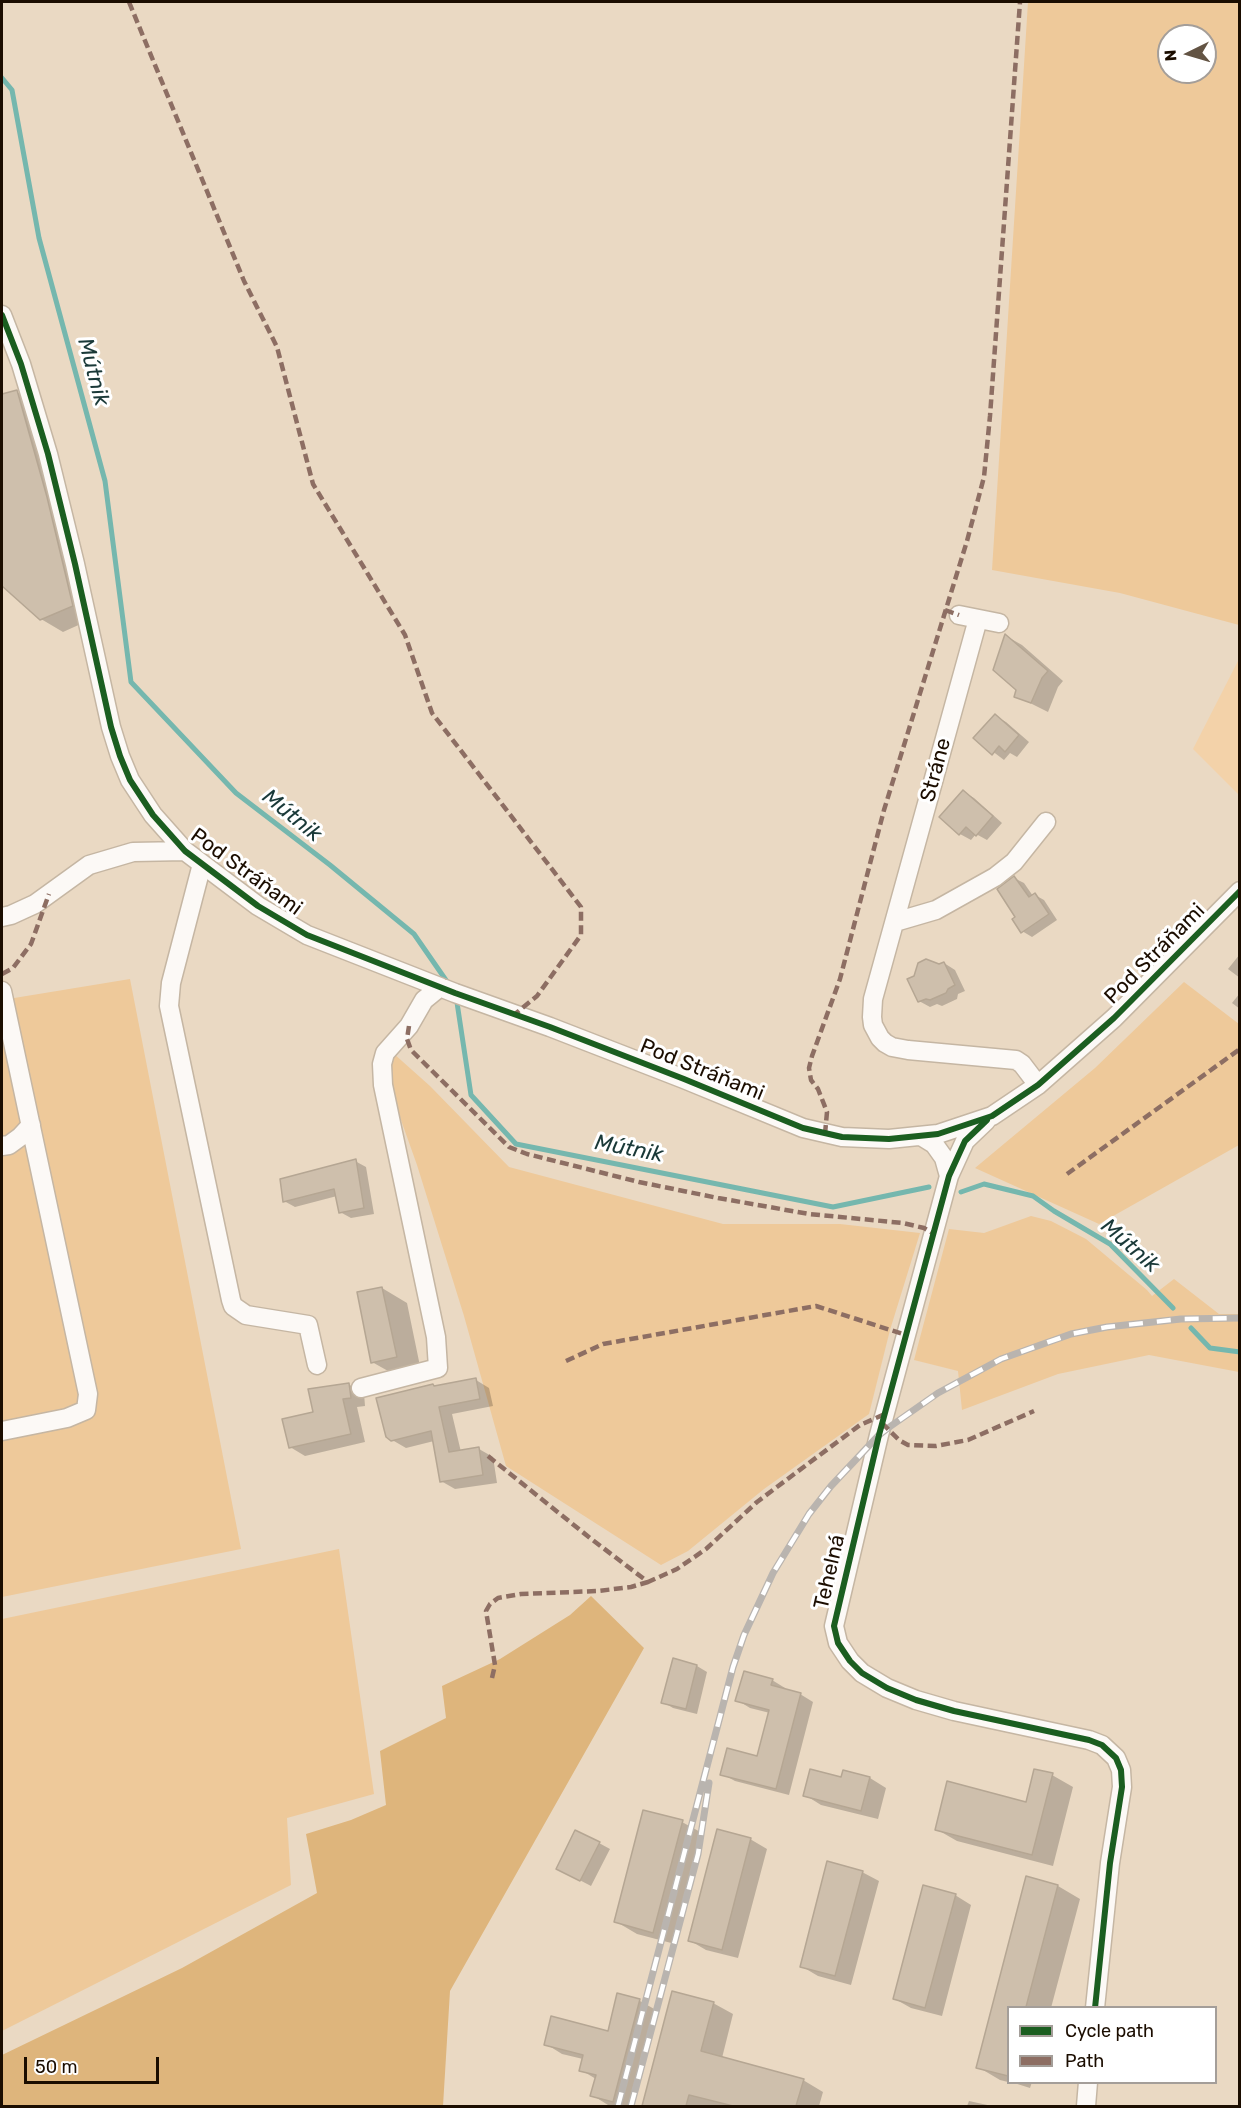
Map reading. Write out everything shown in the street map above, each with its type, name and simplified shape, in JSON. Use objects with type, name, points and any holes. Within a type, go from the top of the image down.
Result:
[{"type":"street","name":"Pod Stráňami","points":[[2,315],[21,364],[48,454],[115,743],[136,790],[164,828],[185,851],[258,906],[308,935],[446,990],[661,1070],[803,1128],[860,1139],[889,1139],[938,1134],[992,1116],[1038,1084],[1114,1018],[1239,891]]},
{"type":"street","points":[[959,615],[999,623]]},
{"type":"street","name":"Stráne","points":[[978,619],[872,1009],[873,1025],[885,1043],[908,1050],[1016,1060],[1038,1084]]},
{"type":"street","points":[[895,922],[936,910],[995,877],[1014,862],[1046,822]]},
{"type":"street","points":[[2,917],[35,904],[89,865],[133,852],[185,851]]},
{"type":"street","points":[[202,864],[171,983],[169,1006],[231,1300],[233,1306],[246,1315],[308,1325],[317,1365]]},
{"type":"street","points":[[361,1388],[438,1368],[436,1337],[383,1085],[382,1064],[386,1053],[409,1026],[424,1000],[446,990]]},
{"type":"street","points":[[2,991],[88,1394],[86,1410],[67,1418],[2,1431]]},
{"type":"street","name":"Tehelná","points":[[992,1116],[966,1141],[949,1176],[879,1435],[834,1626],[842,1651],[855,1666],[873,1681],[900,1694],[954,1710],[1089,1740],[1102,1745],[1116,1758],[1121,1770],[1122,1787],[1110,1863],[1095,2006]]},
{"type":"street","points":[[2,1146],[9,1145],[31,1125]]},
{"type":"street","points":[[921,1136],[934,1144],[944,1158],[949,1176]]},
{"type":"street","points":[[1086,2106],[1088,2084]]},
{"type":"shaded area","points":[[1028,2],[1239,2],[1239,625],[1120,593],[992,570]]},
{"type":"shaded area","points":[[1239,659],[1239,795],[1193,749]]},
{"type":"shaded area","points":[[130,979],[241,1549],[2,1597],[2,1000]]},
{"type":"shaded area","points":[[1184,982],[1239,1024],[1239,1145],[1099,1224],[975,1168],[1095,1068]]},
{"type":"shaded area","points":[[393,1053],[430,1086],[509,1167],[723,1224],[840,1224],[920,1233],[890,1330],[869,1414],[764,1489],[688,1551],[661,1565],[506,1466],[464,1316],[417,1165],[385,1075]]},
{"type":"shaded area","points":[[1031,1216],[1051,1221],[1086,1239],[1152,1296],[1174,1279],[1219,1314],[1239,1314],[1239,1372],[1149,1355],[1058,1374],[962,1410],[958,1371],[914,1360],[949,1229],[984,1233]]},
{"type":"shaded area","points":[[339,1549],[374,1794],[287,1818],[291,1885],[2,2031],[2,1619]]},
{"type":"shaded area","points":[[591,1596],[644,1648],[450,1991],[443,2106],[2,2106],[2,2055],[182,1968],[317,1893],[306,1834],[351,1820],[386,1805],[380,1751],[446,1718],[442,1686],[500,1659],[570,1615]]},
{"type":"building","points":[[17,390],[47,497],[73,606],[40,620],[2,586],[2,394]]},
{"type":"building","points":[[1005,634],[1048,671],[1042,678],[1031,703],[1014,697],[1016,690],[993,670]]},
{"type":"building","points":[[995,714],[1019,735],[1005,752],[999,746],[992,755],[973,738]]},
{"type":"building","points":[[963,790],[993,816],[976,836],[966,827],[959,835],[939,817]]},
{"type":"building","points":[[1014,876],[1029,897],[1035,893],[1049,914],[1021,933],[1012,919],[1015,917],[997,889]]},
{"type":"building","points":[[926,959],[939,964],[944,962],[955,985],[946,993],[918,1002],[907,979],[914,976],[918,963]]},
{"type":"building","points":[[356,1159],[364,1208],[339,1213],[334,1189],[283,1202],[280,1179]]},
{"type":"building","points":[[382,1287],[397,1357],[371,1363],[357,1292]]},
{"type":"building","points":[[476,1378],[480,1399],[439,1407],[449,1452],[479,1447],[483,1475],[440,1482],[431,1431],[391,1441],[386,1437],[376,1398],[433,1384],[434,1386]]},
{"type":"building","points":[[349,1383],[351,1398],[343,1399],[351,1434],[289,1448],[282,1419],[313,1412],[308,1389]]},
{"type":"building","points":[[673,1658],[697,1665],[686,1709],[661,1703]]},
{"type":"building","points":[[744,1671],[773,1679],[771,1685],[801,1693],[776,1789],[720,1775],[727,1748],[757,1756],[769,1710],[735,1701]]},
{"type":"building","points":[[810,1769],[841,1777],[843,1770],[870,1777],[861,1811],[803,1796]]},
{"type":"building","points":[[1034,1769],[1053,1773],[1032,1855],[935,1830],[947,1781],[1026,1802]]},
{"type":"building","points":[[643,1810],[683,1820],[653,1933],[614,1922]]},
{"type":"building","points":[[717,1829],[751,1838],[722,1950],[688,1941]]},
{"type":"building","points":[[575,1830],[600,1842],[580,1881],[556,1869]]},
{"type":"building","points":[[827,1861],[863,1871],[835,1976],[800,1967]]},
{"type":"building","points":[[1026,1876],[1058,1885],[1026,2006],[1007,2006],[1007,2076],[976,2068]]},
{"type":"building","points":[[923,1885],[956,1894],[925,2008],[893,1999]]},
{"type":"building","points":[[672,1991],[714,2002],[701,2051],[804,2079],[796,2106],[733,2106],[689,2095],[686,2106],[642,2106]]},
{"type":"building","points":[[617,1993],[640,1999],[613,2102],[590,2096],[596,2075],[579,2071],[583,2055],[544,2045],[551,2016],[608,2031]]},
{"type":"waterway","name":"Mútnik","points":[[2,78],[12,90],[39,238],[105,481],[131,682],[236,793],[330,865],[414,934],[450,986]]},
{"type":"waterway","name":"Mútnik","points":[[456,996],[471,1095],[516,1144],[833,1207],[929,1187]]},
{"type":"waterway","name":"Mútnik","points":[[961,1192],[984,1184],[1033,1196],[1110,1244],[1173,1308]]},
{"type":"waterway","name":"Mútnik","points":[[1191,1328],[1210,1348],[1240,1352]]},
{"type":"railway","points":[[618,2106],[733,1667],[744,1635],[773,1573],[809,1514],[831,1486],[888,1428],[938,1393],[1001,1359],[1071,1334],[1107,1327],[1181,1319],[1240,1318]]},
{"type":"railway","points":[[631,2106],[698,1854],[709,1783]]},
{"type":"marked path","points":[[129,2],[244,281],[277,347],[313,484],[405,635],[432,713],[581,907],[581,935],[537,996],[515,1014]]},
{"type":"marked path","points":[[825,1134],[827,1112],[818,1089],[811,1080],[809,1068],[840,979],[884,810],[967,541],[984,477],[1020,2]]},
{"type":"marked path","points":[[945,610],[959,615]]},
{"type":"marked path","points":[[2,974],[13,968],[31,944],[49,894]]},
{"type":"marked path","points":[[409,1026],[407,1039],[411,1050],[509,1147],[527,1154],[639,1182],[809,1214],[903,1223],[924,1228],[934,1234]]},
{"type":"marked path","points":[[1067,1174],[1240,1049]]},
{"type":"marked path","points":[[566,1361],[603,1344],[816,1306],[906,1335]]},
{"type":"marked path","points":[[882,1423],[899,1440],[908,1445],[936,1446],[968,1440],[1034,1411]]},
{"type":"marked path","points":[[488,1456],[648,1582],[677,1569],[706,1549],[757,1502],[860,1425],[885,1414]]},
{"type":"marked path","points":[[492,1678],[495,1665],[486,1611],[490,1604],[498,1598],[521,1594],[598,1591],[631,1587],[648,1582]]},
{"type":"cycle path","points":[[2,315],[21,364],[48,454],[111,727],[130,780],[153,815],[185,851],[258,906],[307,935],[684,1079],[803,1128],[842,1137],[889,1139],[938,1134],[992,1116],[1038,1085],[1114,1018],[1240,891]]},
{"type":"cycle path","points":[[987,1120],[965,1141],[949,1176],[879,1435],[834,1626],[838,1643],[850,1661],[862,1673],[887,1688],[916,1700],[954,1711],[1089,1740],[1102,1745],[1116,1758],[1121,1770],[1122,1787],[1110,1863],[1095,2006]]}]
